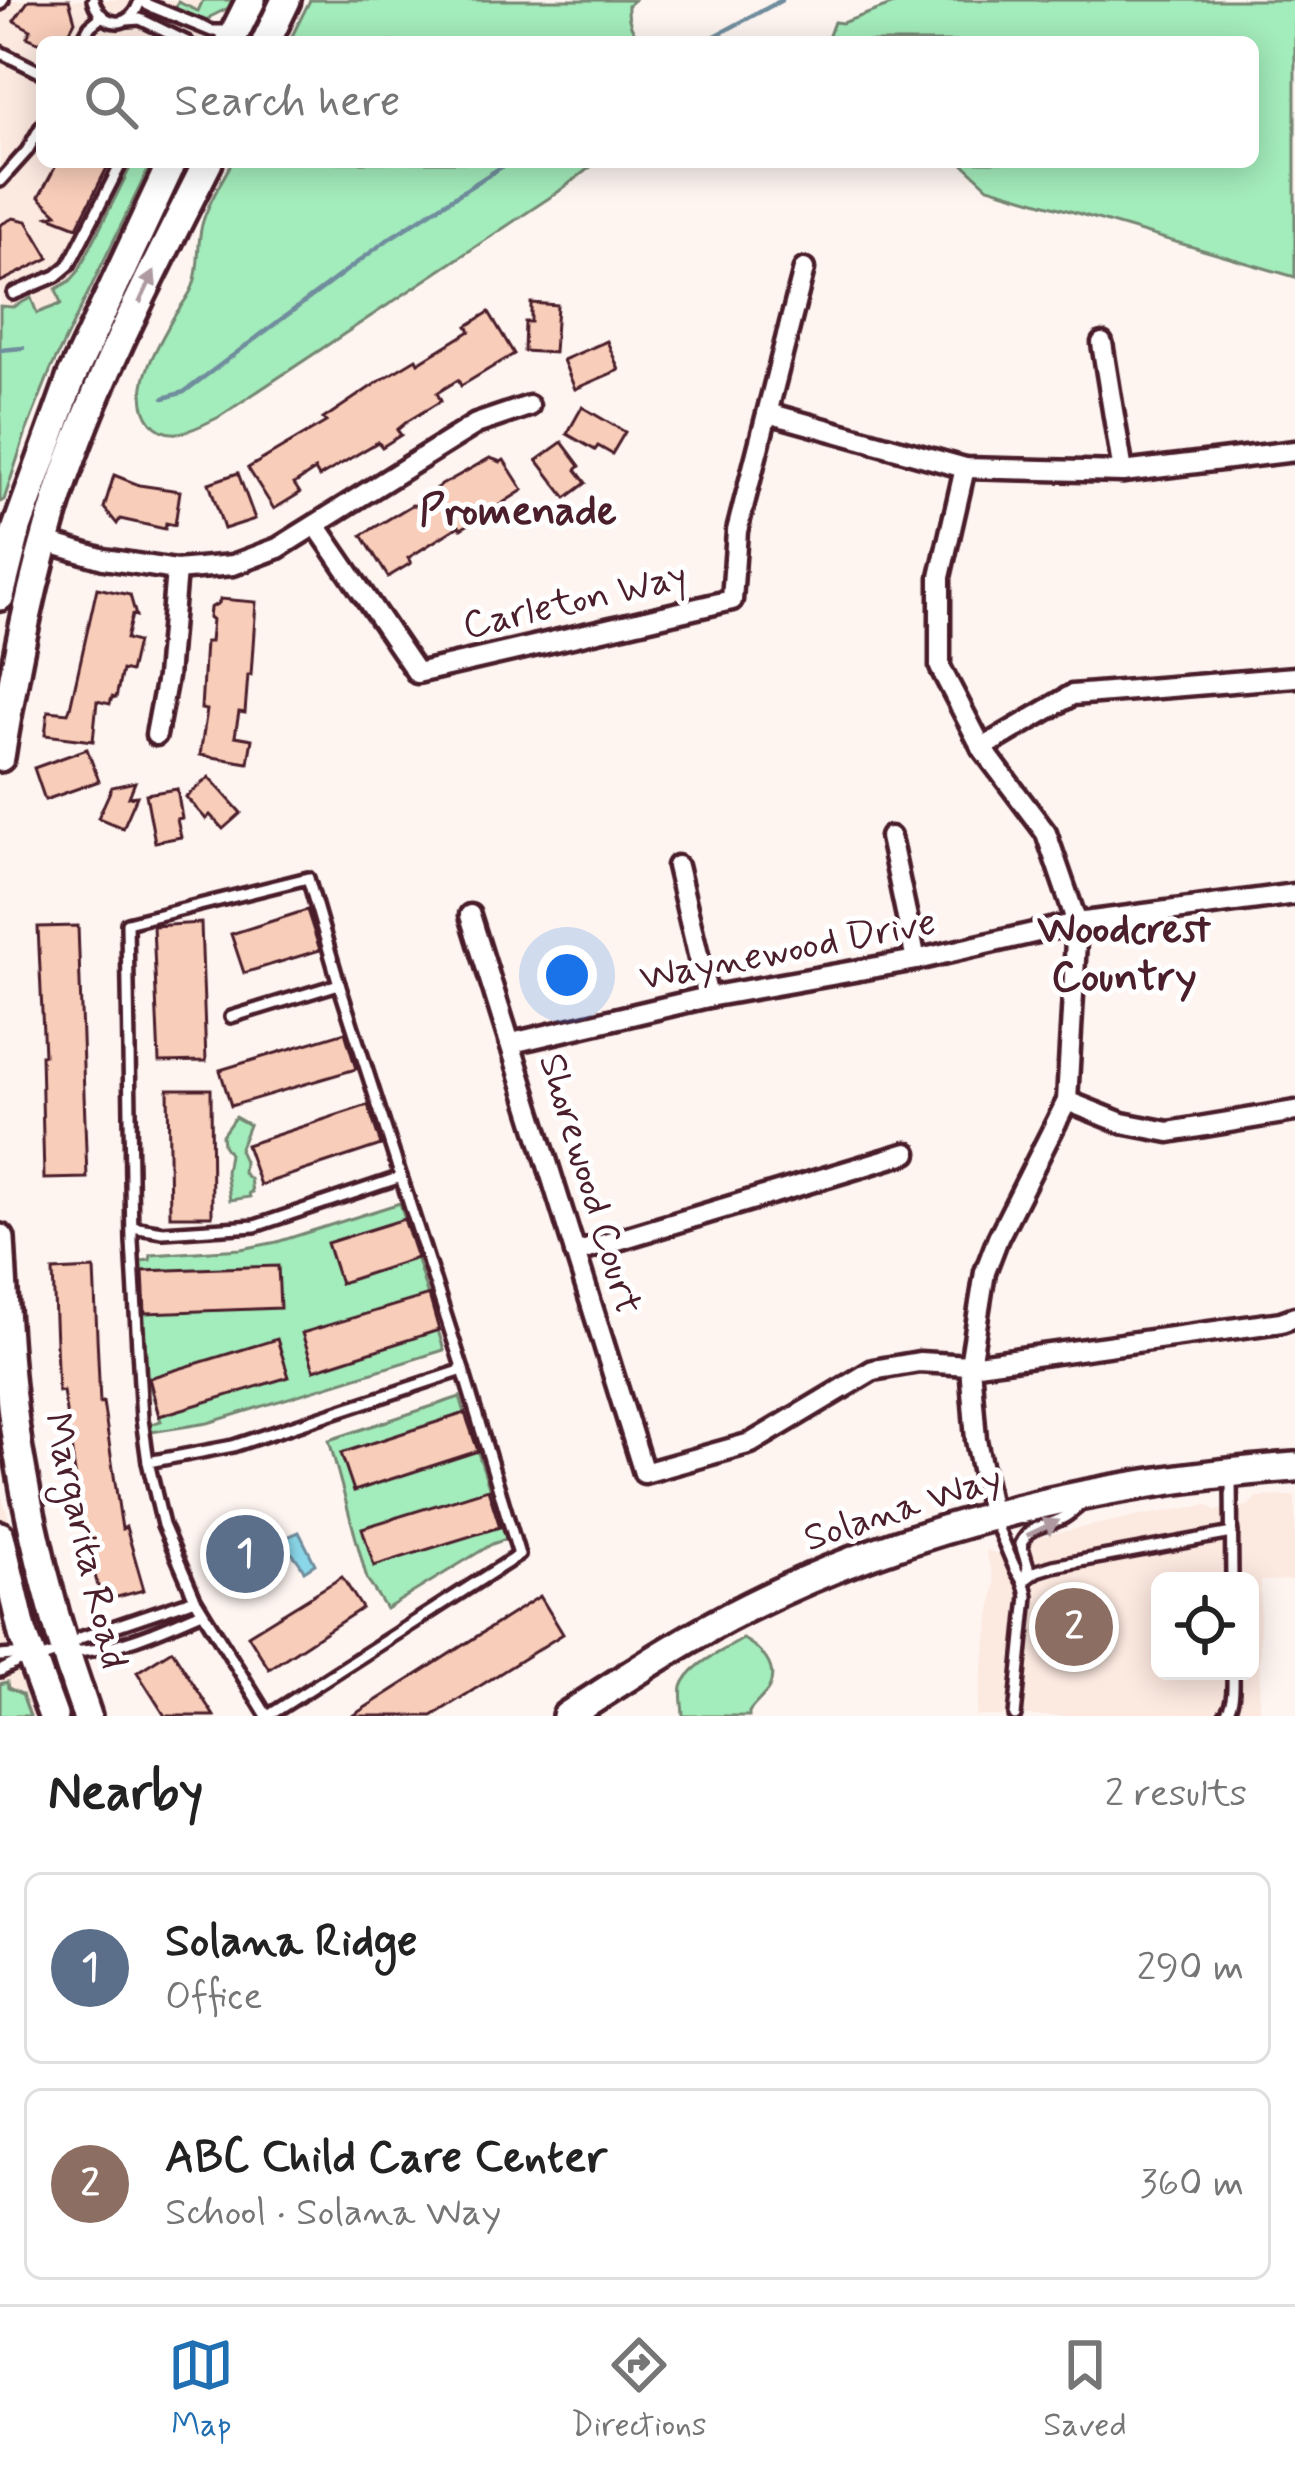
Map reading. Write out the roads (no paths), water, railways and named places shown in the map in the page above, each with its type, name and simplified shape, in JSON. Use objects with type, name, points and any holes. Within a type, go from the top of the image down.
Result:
[{"type":"main road","points":[[269,36],[286,0]]},
{"type":"main road","points":[[0,596],[8,525],[169,168]]},
{"type":"main road","points":[[0,757],[30,598],[61,489],[87,419],[205,168]]},
{"type":"main road","points":[[46,542],[38,535],[38,508],[76,394],[102,339],[103,311]]},
{"type":"main road","name":"Margarita Road","points":[[0,1239],[17,1446],[42,1568],[87,1716]]},
{"type":"main road","name":"Solana Way","points":[[567,1716],[747,1607],[905,1542],[1099,1492],[1168,1479],[1295,1467]]},
{"type":"main road","name":"Margarita Road","points":[[0,1536],[23,1634],[53,1716]]},
{"type":"street","name":"Carleton Way","points":[[316,525],[417,673],[732,600],[737,531],[804,269]]},
{"type":"street","points":[[1102,343],[1123,472]]},
{"type":"street","points":[[46,542],[104,559],[176,570],[233,565],[278,548],[476,424],[529,406]]},
{"type":"street","points":[[768,413],[965,468],[1123,472],[1295,451]]},
{"type":"street","points":[[965,468],[940,578],[940,667],[982,748],[1046,833],[1076,923],[1067,1101],[985,1272],[970,1365],[976,1440],[992,1517]]},
{"type":"street","points":[[156,735],[176,570]]},
{"type":"street","points":[[982,748],[1072,695],[1295,677]]},
{"type":"street","points":[[890,837],[916,960]]},
{"type":"street","points":[[677,866],[708,997]]},
{"type":"street","name":"Waynewood Drive","points":[[512,1043],[708,997],[916,960],[1076,923],[1295,894]]},
{"type":"street","name":"Shorewood Court","points":[[470,915],[644,1473],[751,1443],[873,1370],[919,1362],[970,1365]]},
{"type":"street","points":[[1067,1101],[1122,1123],[1169,1132],[1295,1111]]},
{"type":"street","points":[[575,1253],[908,1154]]},
{"type":"street","points":[[970,1365],[1295,1317]]},
{"type":"lane","points":[[93,0],[101,17],[113,22],[140,19],[173,36]]},
{"type":"lane","points":[[128,20],[141,0],[212,32],[222,33],[241,21]]},
{"type":"lane","points":[[84,36],[101,17]]},
{"type":"lane","points":[[0,52],[36,70]]},
{"type":"lane","points":[[0,181],[36,135]]},
{"type":"lane","points":[[13,294],[69,266],[119,168]]},
{"type":"lane","points":[[308,878],[339,984],[519,1555],[267,1716],[195,1599],[164,1525],[148,1462],[132,1227],[127,923],[308,878]]},
{"type":"lane","points":[[231,1017],[339,984]]},
{"type":"lane","points":[[132,1227],[163,1232],[255,1226],[400,1177]]},
{"type":"lane","points":[[148,1462],[233,1446],[463,1370]]},
{"type":"lane","points":[[1231,1472],[1232,1572]]},
{"type":"lane","points":[[1015,1716],[1027,1596],[1024,1536],[1035,1526],[1061,1520],[1099,1492]]},
{"type":"lane","points":[[992,1517],[1025,1580]]},
{"type":"lane","points":[[1025,1580],[1053,1566],[1232,1533]]},
{"type":"lane","points":[[65,1650],[80,1638],[195,1599]]},
{"type":"lane","points":[[0,1671],[32,1657],[65,1650],[84,1652],[121,1642],[202,1612]]},
{"type":"lane","points":[[0,1656],[32,1657]]},
{"type":"lane","points":[[1224,1716],[1231,1707],[1233,1680]]},
{"type":"water","points":[[299,1532],[315,1564],[304,1571],[285,1544],[287,1537]]},
{"type":"waterway","points":[[715,36],[782,0]]},
{"type":"waterway","points":[[164,398],[184,392],[390,238],[500,168]]},
{"type":"waterway","points":[[0,350],[23,348]]},
{"type":"place","name":"Solana Ridge","points":[[245,1554]]},
{"type":"place","name":"ABC Child Care Center","points":[[1074,1627]]},
{"type":"district","name":"Promenade","points":[[518,512]]},
{"type":"district","name":"Woodcrest Country","points":[[1124,954]]}]
